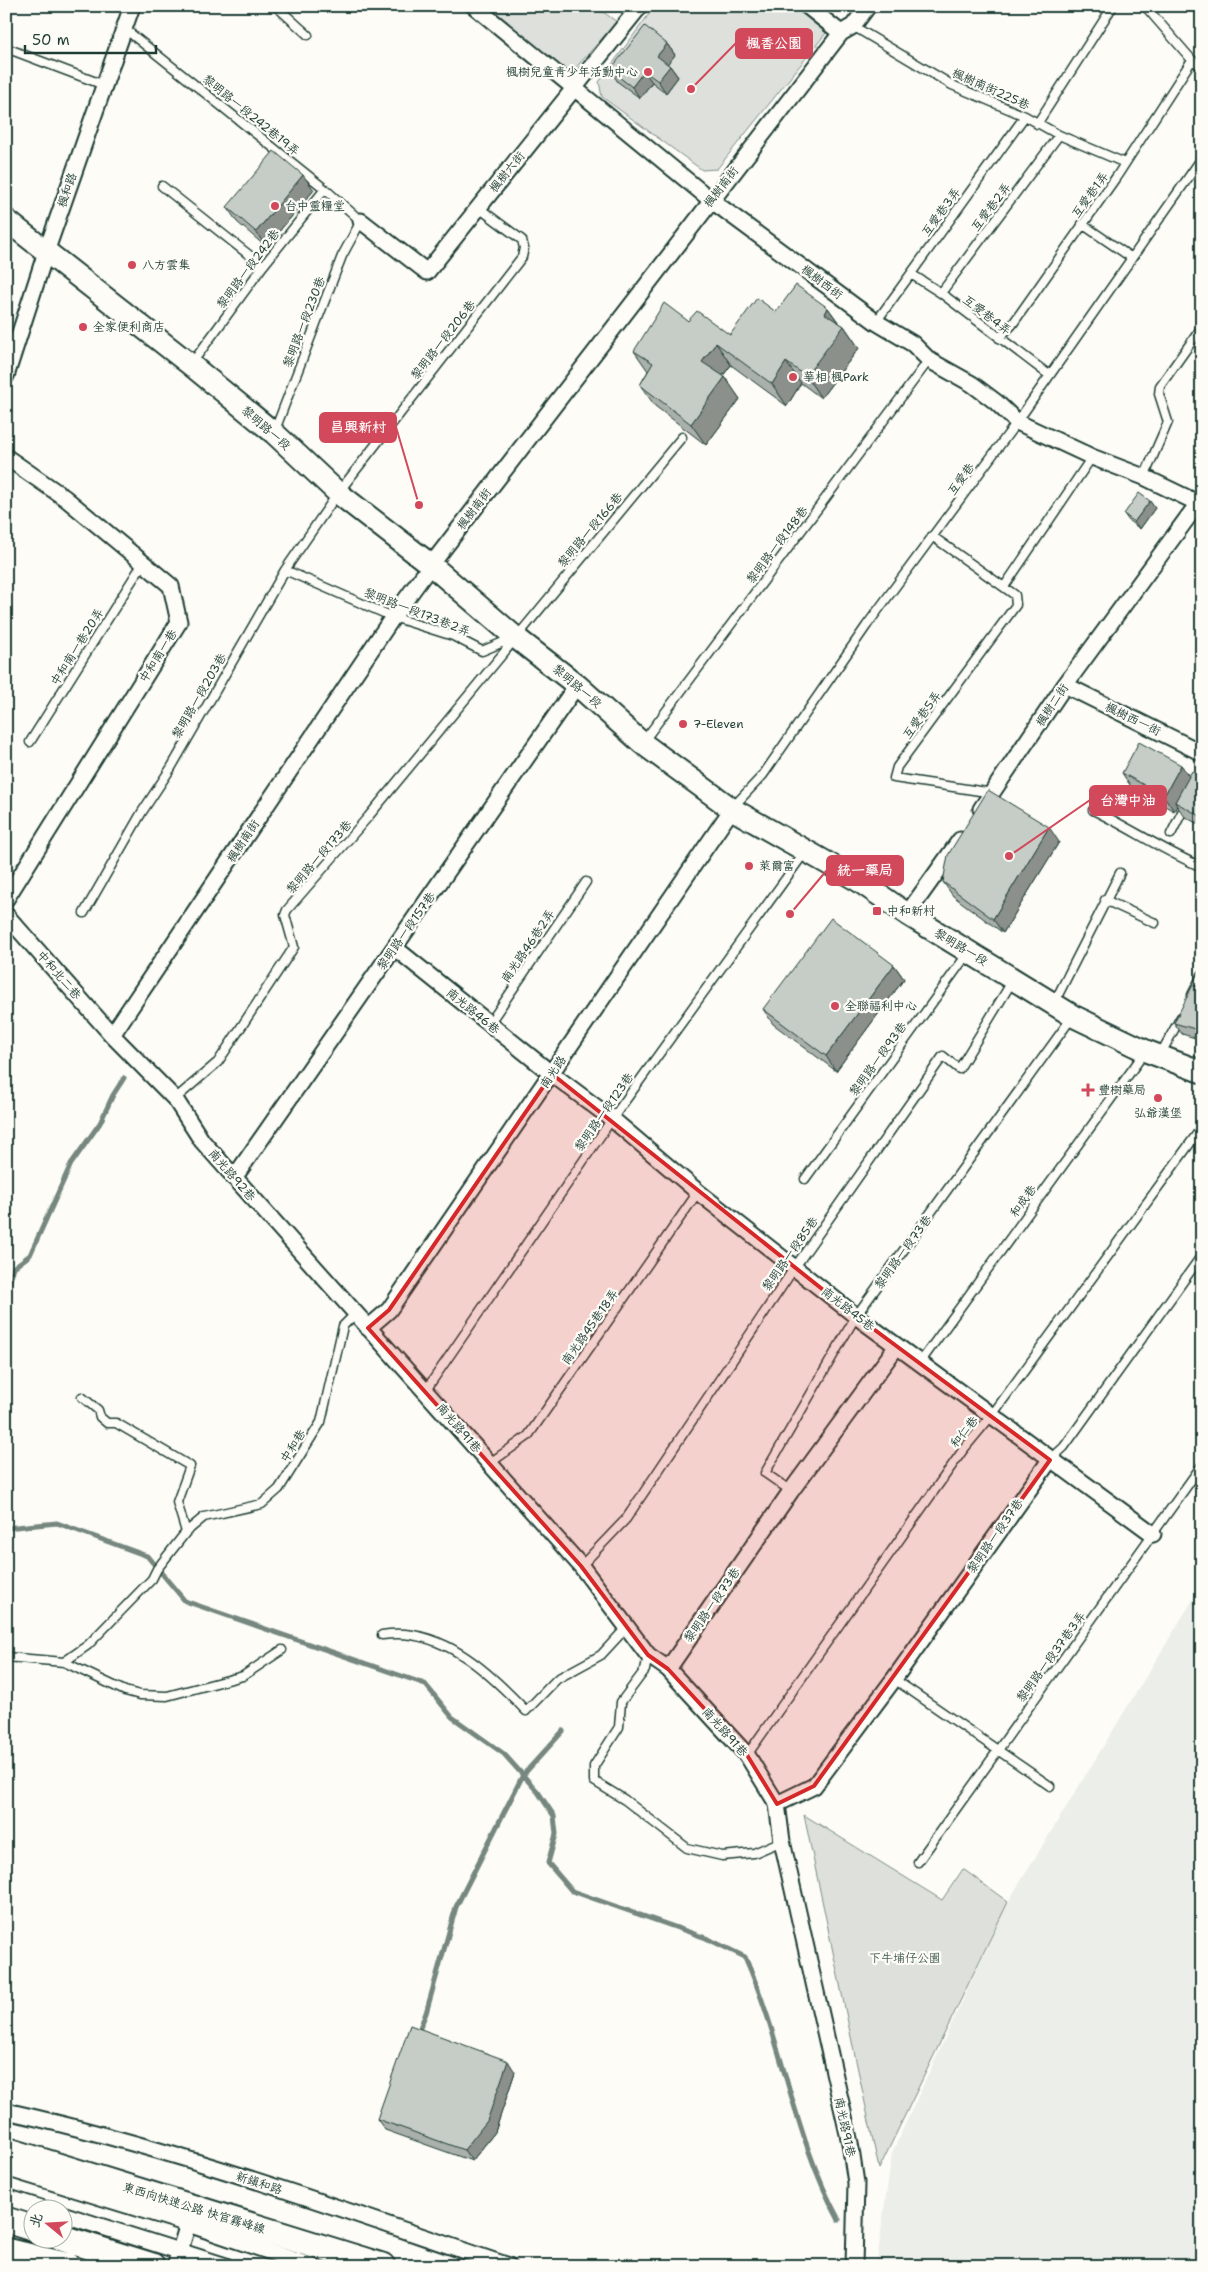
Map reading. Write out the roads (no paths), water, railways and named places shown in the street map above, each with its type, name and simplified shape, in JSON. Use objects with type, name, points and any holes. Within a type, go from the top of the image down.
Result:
[{"type":"highway","name":"東西向快速公路 快官霧峰線","points":[[6,2150],[382,2266]]},
{"type":"highway","points":[[6,2220],[22,2225]]},
{"type":"highway","points":[[72,2240],[154,2259]]},
{"type":"highway","points":[[6,2251],[68,2266]]},
{"type":"main road","name":"黎明路一段","points":[[6,220],[191,365],[274,433],[338,493],[431,565],[514,637],[577,685],[642,743],[732,809],[859,881],[907,914],[1074,1016],[1152,1054],[1202,1072]]},
{"type":"street","name":"楓和路","points":[[6,376],[46,252],[132,6]]},
{"type":"street","name":"楓樹西街","points":[[474,6],[711,200],[876,322],[914,344],[930,360],[972,384],[996,402],[1017,422],[1092,457],[1201,502]]},
{"type":"street","name":"楓樹六街","points":[[361,221],[427,272],[640,6]]},
{"type":"street","points":[[807,6],[847,29]]},
{"type":"street","name":"楓樹南街","points":[[112,1035],[393,617],[431,565],[711,200],[847,29],[868,6]]},
{"type":"street","name":"中和南一巷","points":[[6,457],[65,498],[171,586],[179,622],[6,899]]},
{"type":"street","name":"楓樹二街","points":[[907,914],[973,822],[1065,685],[1201,502]]},
{"type":"street","name":"黎明路一段157巷","points":[[234,1178],[577,685]]},
{"type":"street","name":"楓樹西一街","points":[[1065,685],[1202,753]]},
{"type":"street","name":"南光路","points":[[368,1328],[389,1310],[732,809]]},
{"type":"street","name":"中和北二巷","points":[[6,915],[112,1035]]},
{"type":"street","name":"南光路46巷","points":[[395,948],[552,1074]]},
{"type":"street","name":"南光路92巷","points":[[112,1035],[175,1099],[202,1141],[354,1314]]},
{"type":"street","name":"南光路45巷","points":[[552,1074],[612,1119],[698,1192],[856,1316],[1050,1460],[1154,1534]]},
{"type":"street","name":"南光路91巷","points":[[354,1314],[426,1390],[581,1566],[648,1656],[668,1669],[747,1755],[777,1804],[782,1840],[850,2143],[856,2183],[854,2266]]},
{"type":"street","name":"黎明路一段73巷","points":[[668,1669],[791,1491],[897,1346]]},
{"type":"street","name":"黎明路一段37巷","points":[[777,1804],[814,1786],[894,1679],[1050,1460]]},
{"type":"street","name":"新鎮和路","points":[[6,2110],[206,2165],[508,2266]]},
{"type":"street","points":[[6,2168],[188,2224],[312,2266]]},
{"type":"street","points":[[6,2197],[22,2202]]},
{"type":"street","points":[[154,2259],[167,2218]]},
{"type":"street","points":[[72,2219],[154,2259],[180,2250],[226,2266]]},
{"type":"street","points":[[175,2266],[188,2224]]},
{"type":"lane","points":[[276,6],[308,35]]},
{"type":"lane","points":[[1037,124],[1113,6]]},
{"type":"lane","points":[[1146,6],[1192,60],[1202,67]]},
{"type":"lane","name":"黎明路一段242巷19弄","points":[[125,29],[325,189],[361,221]]},
{"type":"lane","name":"楓樹南街225巷","points":[[847,29],[952,85],[1025,116],[1059,135],[1125,163]]},
{"type":"lane","points":[[6,48],[104,85]]},
{"type":"lane","name":"互愛巷1弄","points":[[999,338],[1012,325],[1125,163],[1192,60]]},
{"type":"lane","name":"互愛巷3弄","points":[[876,322],[1025,116]]},
{"type":"lane","name":"互愛巷2弄","points":[[941,293],[1059,135]]},
{"type":"lane","name":"互愛巷","points":[[732,809],[763,775],[867,625],[1017,422],[1202,158]]},
{"type":"lane","points":[[162,186],[263,266]]},
{"type":"lane","name":"黎明路一段242巷","points":[[191,365],[263,266],[325,189]]},
{"type":"lane","name":"黎明路一段206巷","points":[[338,493],[522,257],[524,248],[522,240],[479,208]]},
{"type":"lane","name":"黎明路一段230巷","points":[[274,433],[342,256],[361,221]]},
{"type":"lane","points":[[1082,224],[1132,258]]},
{"type":"lane","name":"互愛巷4弄","points":[[911,274],[941,293],[1050,375]]},
{"type":"lane","points":[[1144,477],[1168,422],[1159,394],[1160,386],[1202,327]]},
{"type":"lane","name":"黎明路一段148巷","points":[[642,743],[930,360]]},
{"type":"lane","name":"黎明路一段166巷","points":[[514,637],[682,437]]},
{"type":"lane","points":[[1004,587],[1092,457]]},
{"type":"lane","name":"黎明路一段203巷","points":[[84,914],[142,812],[171,768],[284,570],[338,493]]},
{"type":"lane","name":"互愛巷5弄","points":[[932,536],[1015,596],[1016,605],[897,767],[894,778],[992,793]]},
{"type":"lane","name":"中和南一巷20弄","points":[[30,742],[143,564]]},
{"type":"lane","name":"黎明路一段173巷2弄","points":[[284,570],[393,617],[453,636],[482,651],[514,637]]},
{"type":"lane","name":"黎明路一段173巷","points":[[175,1099],[218,1062],[294,947],[285,915],[287,910],[368,818],[514,637]]},
{"type":"lane","points":[[1171,834],[1188,799]]},
{"type":"lane","points":[[1093,810],[1135,831],[1175,855],[1202,867]]},
{"type":"lane","name":"黎明路一段123巷","points":[[426,1390],[612,1119],[807,851]]},
{"type":"lane","points":[[1054,1003],[1120,873]]},
{"type":"lane","name":"南光路46巷2弄","points":[[489,1024],[586,882]]},
{"type":"lane","points":[[1105,900],[1155,923]]},
{"type":"lane","name":"黎明路一段93巷","points":[[805,1179],[969,952]]},
{"type":"lane","points":[[1190,1000],[1202,975]]},
{"type":"lane","name":"黎明路一段85巷","points":[[581,1566],[626,1519],[795,1267],[942,1056],[959,1069],[1014,978]]},
{"type":"lane","name":"和成巷","points":[[919,1364],[1186,1008]]},
{"type":"lane","name":"黎明路一段73巷","points":[[791,1491],[765,1473],[856,1316],[1074,1016]]},
{"type":"lane","name":"和仁巷","points":[[747,1755],[963,1450],[992,1416],[1202,1126]]},
{"type":"lane","name":"南光路45巷18弄","points":[[490,1463],[528,1436],[698,1192]]},
{"type":"lane","name":"黎明路一段37巷","points":[[1050,1460],[1064,1447],[1202,1255]]},
{"type":"lane","name":"中和巷","points":[[64,1662],[88,1644],[152,1579],[157,1569],[186,1532],[204,1517],[262,1504],[280,1489],[322,1422],[343,1326],[354,1314]]},
{"type":"lane","points":[[82,1397],[98,1410],[100,1417],[107,1423],[116,1423],[190,1466],[177,1502],[186,1532]]},
{"type":"lane","name":"黎明路一段37巷3弄","points":[[918,1862],[1202,1465]]},
{"type":"lane","points":[[382,1635],[399,1632],[441,1643],[496,1680],[526,1711],[557,1679],[601,1655],[626,1628]]},
{"type":"lane","points":[[6,1657],[64,1662],[125,1691],[140,1695],[167,1696],[243,1676],[282,1650]]},
{"type":"lane","points":[[648,1656],[645,1670],[621,1702],[619,1727],[594,1766],[594,1781],[625,1800],[686,1848],[722,1856],[754,1852],[782,1840]]},
{"type":"lane","points":[[894,1679],[1050,1786]]},
{"type":"waterway","points":[[6,1293],[14,1267],[30,1255],[71,1164],[100,1123],[113,1095],[124,1078]]},
{"type":"waterway","points":[[6,1528],[57,1523],[147,1556],[185,1601],[425,1684],[452,1717],[504,1754],[538,1792],[554,1816],[556,1834],[548,1863],[572,1891],[706,1938],[745,1957],[769,2022],[811,2156],[839,2220]]},
{"type":"waterway","points":[[417,2035],[426,2013],[456,1907],[523,1775],[563,1731]]},
{"type":"place","name":"楓樹兒童青少年活動中心","points":[[648,72]]},
{"type":"place","name":"楓香公園","points":[[691,89]]},
{"type":"place","name":"台中靈糧堂","points":[[275,206]]},
{"type":"place","name":"八方雲集","points":[[132,265]]},
{"type":"place","name":"全家便利商店","points":[[83,327]]},
{"type":"place","name":"華相 楓Park","points":[[793,377]]},
{"type":"place","name":"昌興新村","points":[[419,505]]},
{"type":"place","name":"7-Eleven","points":[[683,724]]},
{"type":"place","name":"台灣中油","points":[[1009,856]]},
{"type":"place","name":"萊爾富","points":[[749,866]]},
{"type":"place","name":"中和新村","points":[[877,911]]},
{"type":"place","name":"統一藥局","points":[[790,914]]},
{"type":"place","name":"全聯福利中心","points":[[835,1006]]},
{"type":"place","name":"豐樹藥局","points":[[1088,1090]]},
{"type":"place","name":"弘爺漢堡","points":[[1158,1098]]},
{"type":"park label","name":"下牛埔仔公園","points":[[905,1958]]}]
